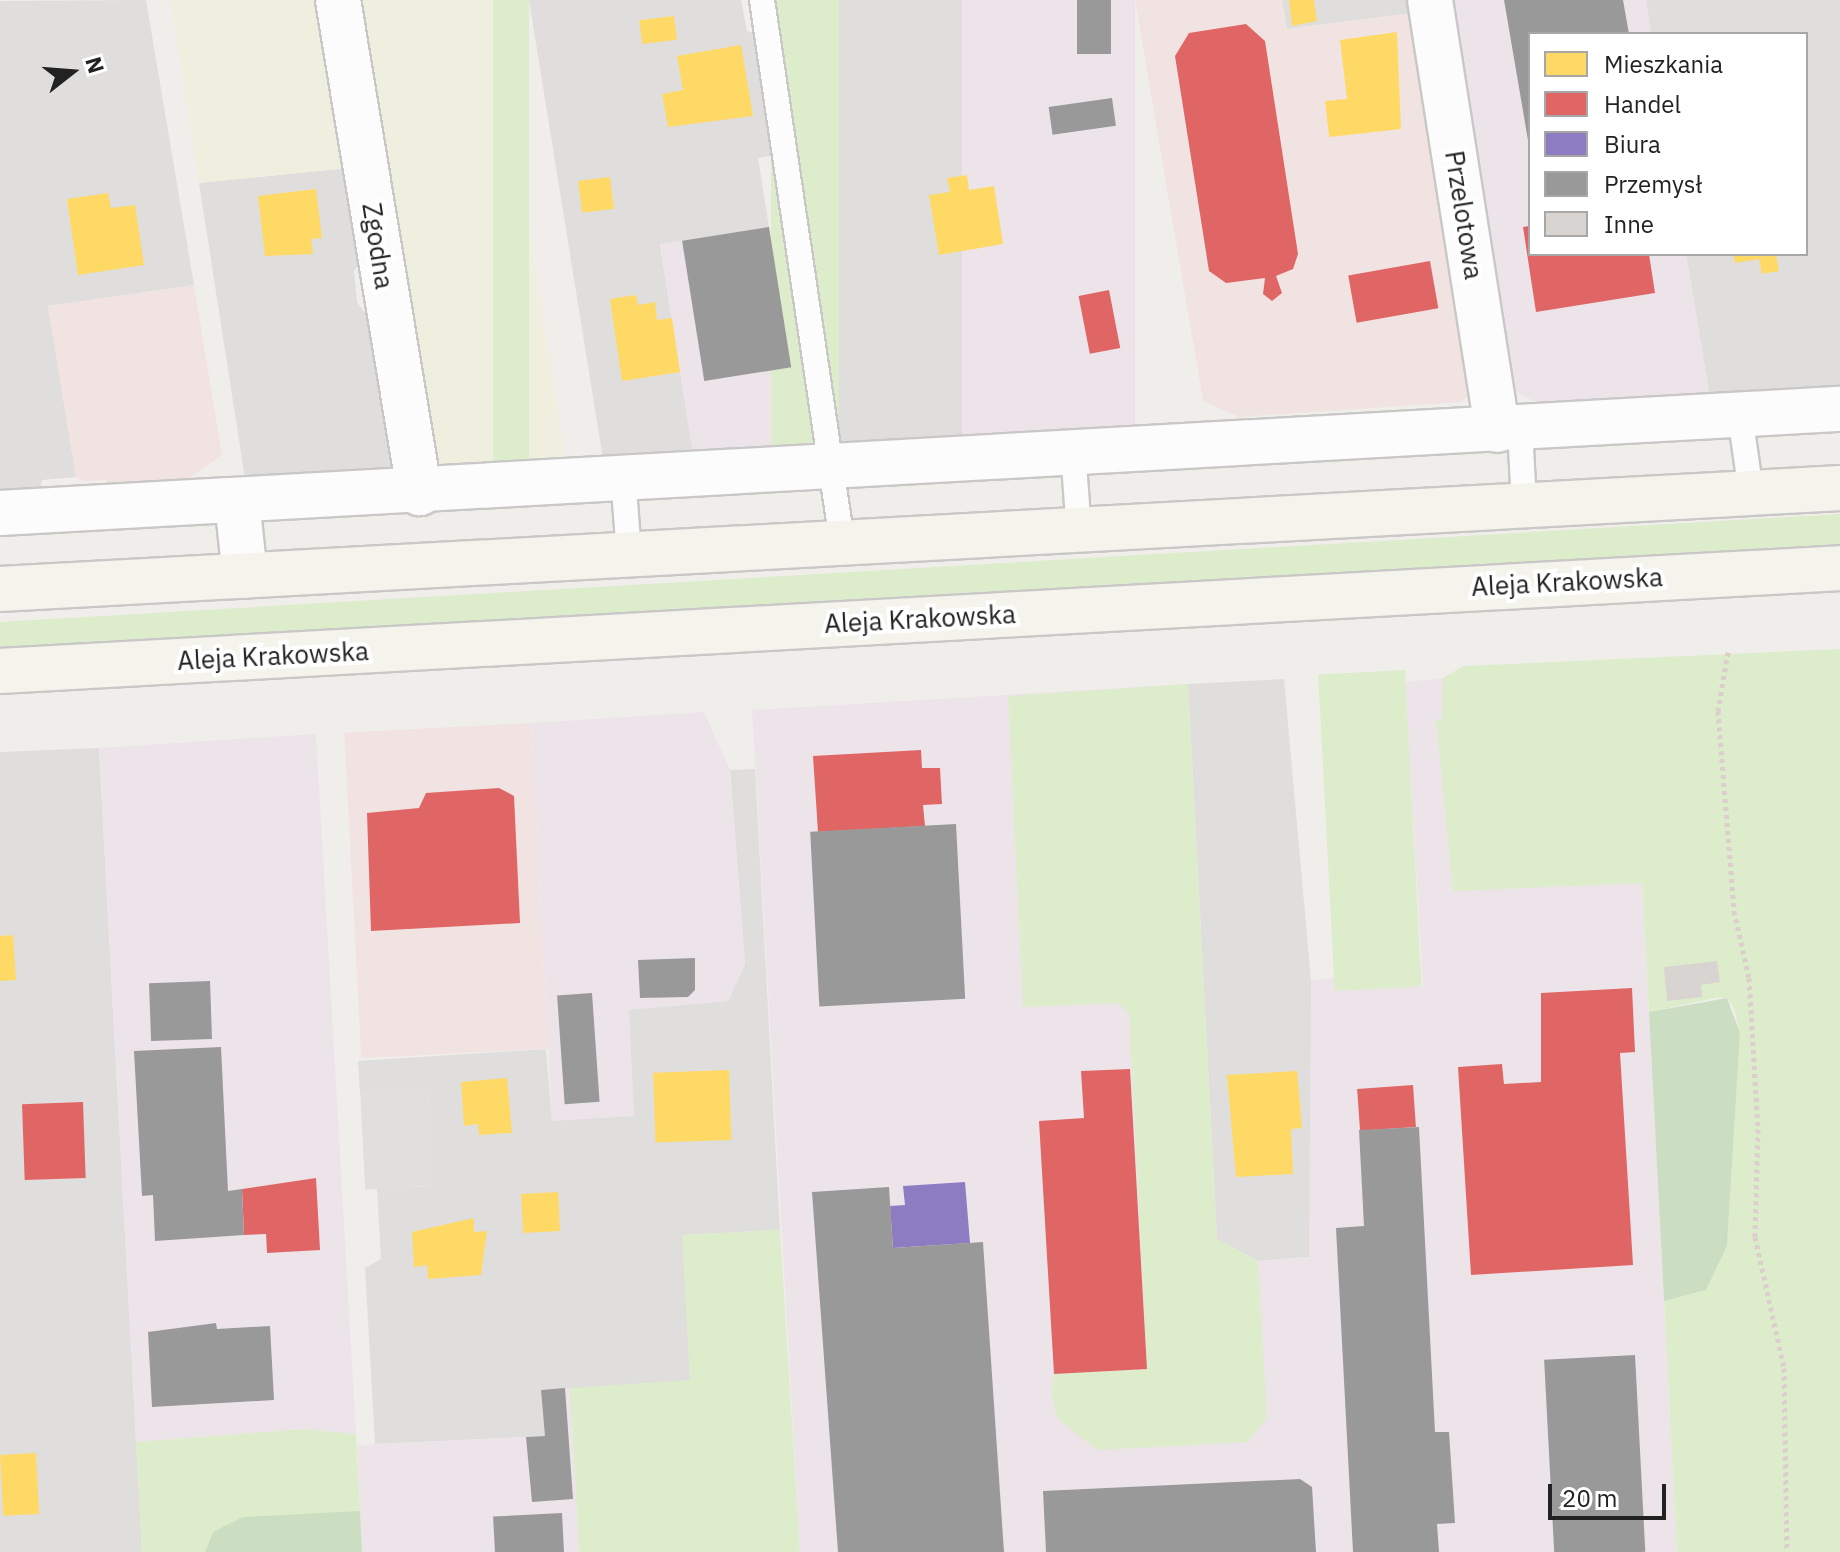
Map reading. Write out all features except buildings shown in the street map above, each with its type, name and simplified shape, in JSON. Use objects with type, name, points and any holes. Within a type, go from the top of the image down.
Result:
[{"type":"main road","points":[[0,589],[1840,488]]},
{"type":"main road","name":"Aleja Krakowska","points":[[0,671],[1840,568]]},
{"type":"street","name":"Zgodna","points":[[338,0],[420,493]]},
{"type":"street","name":"Przelotowa","points":[[1430,0],[1509,429]]},
{"type":"street","points":[[0,513],[420,493],[833,461],[1509,429],[1840,409]]},
{"type":"street","points":[[237,501],[245,576]]},
{"type":"lane","points":[[762,0],[833,461],[842,542]]},
{"type":"lane","points":[[1740,415],[1751,492]]},
{"type":"lane","points":[[1509,429],[1524,504]]},
{"type":"lane","points":[[1073,450],[1079,531]]},
{"type":"lane","points":[[623,476],[629,554]]},
{"type":"path","points":[[1728,652],[1718,711],[1734,911],[1749,978],[1758,1129],[1755,1237],[1784,1368],[1787,1552]]},
{"type":"shaded area","points":[[146,0],[194,285],[48,306],[76,477],[42,480],[39,495],[0,497],[0,1]]},
{"type":"shaded area","points":[[529,0],[741,0],[747,31],[758,35],[777,155],[758,158],[769,227],[660,245],[693,453],[603,459]]},
{"type":"shaded area","points":[[839,0],[962,0],[962,445],[839,445]]},
{"type":"shaded area","points":[[962,0],[1135,0],[1135,435],[962,435]]},
{"type":"shaded area","points":[[1135,0],[1282,0],[1287,29],[1419,12],[1477,386],[1461,402],[1239,417],[1203,401]]},
{"type":"shaded area","points":[[1282,0],[1417,0],[1419,12],[1287,29]]},
{"type":"shaded area","points":[[1446,0],[1646,0],[1651,32],[1528,32],[1528,256],[1686,256],[1709,393],[1536,402],[1505,388]]},
{"type":"shaded area","points":[[1646,0],[1840,0],[1840,386],[1709,393],[1686,256],[1808,256],[1808,32],[1651,32]]},
{"type":"shaded area","points":[[348,168],[364,258],[354,271],[357,302],[374,325],[398,477],[246,485],[199,183]]},
{"type":"shaded area","points":[[769,227],[803,430],[787,447],[693,453],[660,244]]},
{"type":"shaded area","points":[[194,285],[222,455],[184,482],[110,488],[106,480],[84,481],[76,477],[48,306]]},
{"type":"shaded area","points":[[1464,666],[1642,883],[1677,1552],[800,1552],[752,710],[1188,684],[1217,1239],[1258,1261],[1309,1257],[1311,980],[1344,977],[1347,990],[1423,986],[1405,682],[1443,678]]},
{"type":"shaded area","points":[[1284,679],[1311,980],[1313,1213],[1309,1257],[1258,1261],[1217,1239],[1188,684]]},
{"type":"shaded area","points":[[704,712],[730,770],[745,964],[728,1001],[629,1010],[634,1116],[552,1121],[531,723]]},
{"type":"shaded area","points":[[531,723],[548,1049],[361,1058],[344,733]]},
{"type":"shaded area","points":[[316,734],[356,1434],[303,1429],[136,1442],[99,748]]},
{"type":"shaded area","points":[[99,748],[142,1552],[0,1552],[0,752]]},
{"type":"shaded area","points":[[755,769],[780,1230],[683,1235],[690,1380],[545,1436],[375,1444],[365,1268],[381,1259],[377,1188],[433,1186],[429,1089],[360,1092],[358,1061],[546,1049],[552,1121],[629,1009],[728,1001],[745,964],[730,770]]},
{"type":"shaded area","points":[[429,1088],[434,1186],[365,1189],[360,1092]]},
{"type":"shaded area","points":[[570,1388],[579,1552],[362,1552],[357,1445],[545,1436],[541,1390]]},
{"type":"green space","points":[[170,0],[326,0],[348,168],[199,183]]},
{"type":"green space","points":[[353,0],[493,0],[566,461],[441,467],[427,444]]},
{"type":"green space","points":[[493,0],[529,0],[529,467],[493,467]]},
{"type":"green space","points":[[771,0],[839,0],[839,449],[771,449]]},
{"type":"green space","points":[[1840,514],[1840,544],[0,647],[0,622]]},
{"type":"green space","points":[[1840,649],[1840,1552],[1677,1552],[1664,1301],[1706,1290],[1727,1246],[1740,1033],[1734,1008],[1727,998],[1716,998],[1649,1012],[1642,883],[1453,891],[1436,720],[1442,718],[1443,678],[1464,666]]},
{"type":"green space","points":[[1405,670],[1422,987],[1335,991],[1318,675]]},
{"type":"green space","points":[[1188,684],[1217,1239],[1258,1261],[1267,1417],[1248,1442],[1097,1450],[1057,1418],[1051,1390],[1054,1374],[1147,1369],[1129,1014],[1119,1003],[1023,1007],[1008,696]]},
{"type":"green space","points":[[1727,998],[1740,1033],[1727,1246],[1706,1290],[1664,1301],[1649,1012]]},
{"type":"green space","points":[[780,1230],[800,1552],[579,1552],[570,1388],[690,1380],[682,1235]]},
{"type":"green space","points":[[303,1429],[356,1434],[360,1511],[213,1532],[205,1552],[142,1552],[136,1442]]},
{"type":"green space","points":[[360,1511],[362,1552],[205,1552],[213,1532],[243,1517]]}]
